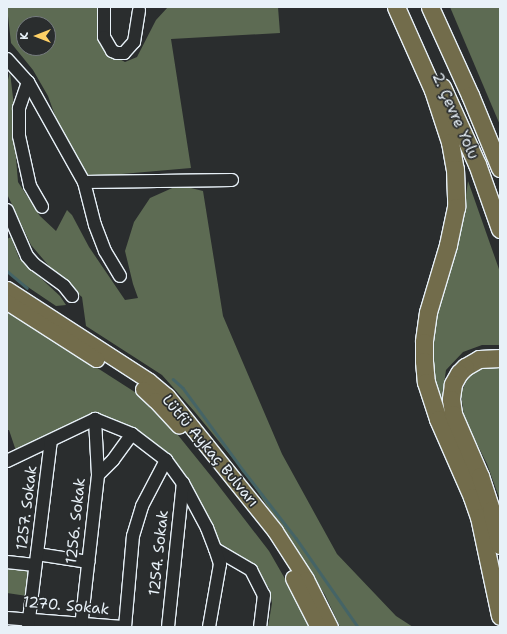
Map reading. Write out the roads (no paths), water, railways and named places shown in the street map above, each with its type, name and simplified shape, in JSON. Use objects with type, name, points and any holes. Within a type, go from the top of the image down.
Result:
[{"type":"highway","points":[[396,7],[434,90],[450,142],[456,182],[456,207],[428,312],[424,342],[426,382],[438,419],[472,497],[479,517],[500,616]]},
{"type":"highway","name":"2. Çevre Yolu","points":[[404,7],[477,164],[500,229]]},
{"type":"highway","name":"2. Çevre Yolu","points":[[433,11],[500,168]]},
{"type":"highway","points":[[500,358],[479,359],[465,367],[459,373],[453,384],[452,398],[453,414],[480,476],[500,545]]},
{"type":"main road","name":"Lütfü Aykaç Bulvarı","points":[[7,289],[142,388],[176,422],[259,526],[282,558],[318,627]]},
{"type":"main road","name":"Lütfü Aykaç Bulvarı","points":[[7,302],[70,334],[148,381],[172,402],[275,531],[306,579],[330,627]]},
{"type":"street","points":[[104,7],[104,37],[112,51],[117,53],[124,53],[134,42],[139,10]]},
{"type":"street","points":[[7,59],[28,82],[84,182],[95,225],[105,251],[120,276]]},
{"type":"street","points":[[28,82],[19,108],[19,136],[30,186],[42,206]]},
{"type":"street","points":[[84,182],[232,180]]},
{"type":"street","points":[[7,210],[27,256],[34,264],[64,286],[72,296]]},
{"type":"street","points":[[7,461],[95,419],[132,434],[166,460],[182,483],[207,528],[220,564],[209,627]]},
{"type":"street","name":"1256. Sokak","points":[[81,625],[98,475],[95,419]]},
{"type":"street","points":[[98,475],[113,460],[132,434]]},
{"type":"street","name":"1257. Sokak","points":[[29,623],[51,441]]},
{"type":"street","points":[[124,627],[133,536],[142,506],[166,460]]},
{"type":"street","name":"1254. Sokak","points":[[168,627],[182,483]]},
{"type":"street","points":[[215,549],[251,570],[264,595],[260,627]]},
{"type":"street","points":[[7,562],[36,560],[88,562]]},
{"type":"street","name":"1270. Sokak","points":[[7,618],[29,623],[124,627]]},
{"type":"waterway","points":[[7,271],[27,288]]},
{"type":"waterway","points":[[173,379],[183,388],[243,470],[296,538],[358,627]]}]
